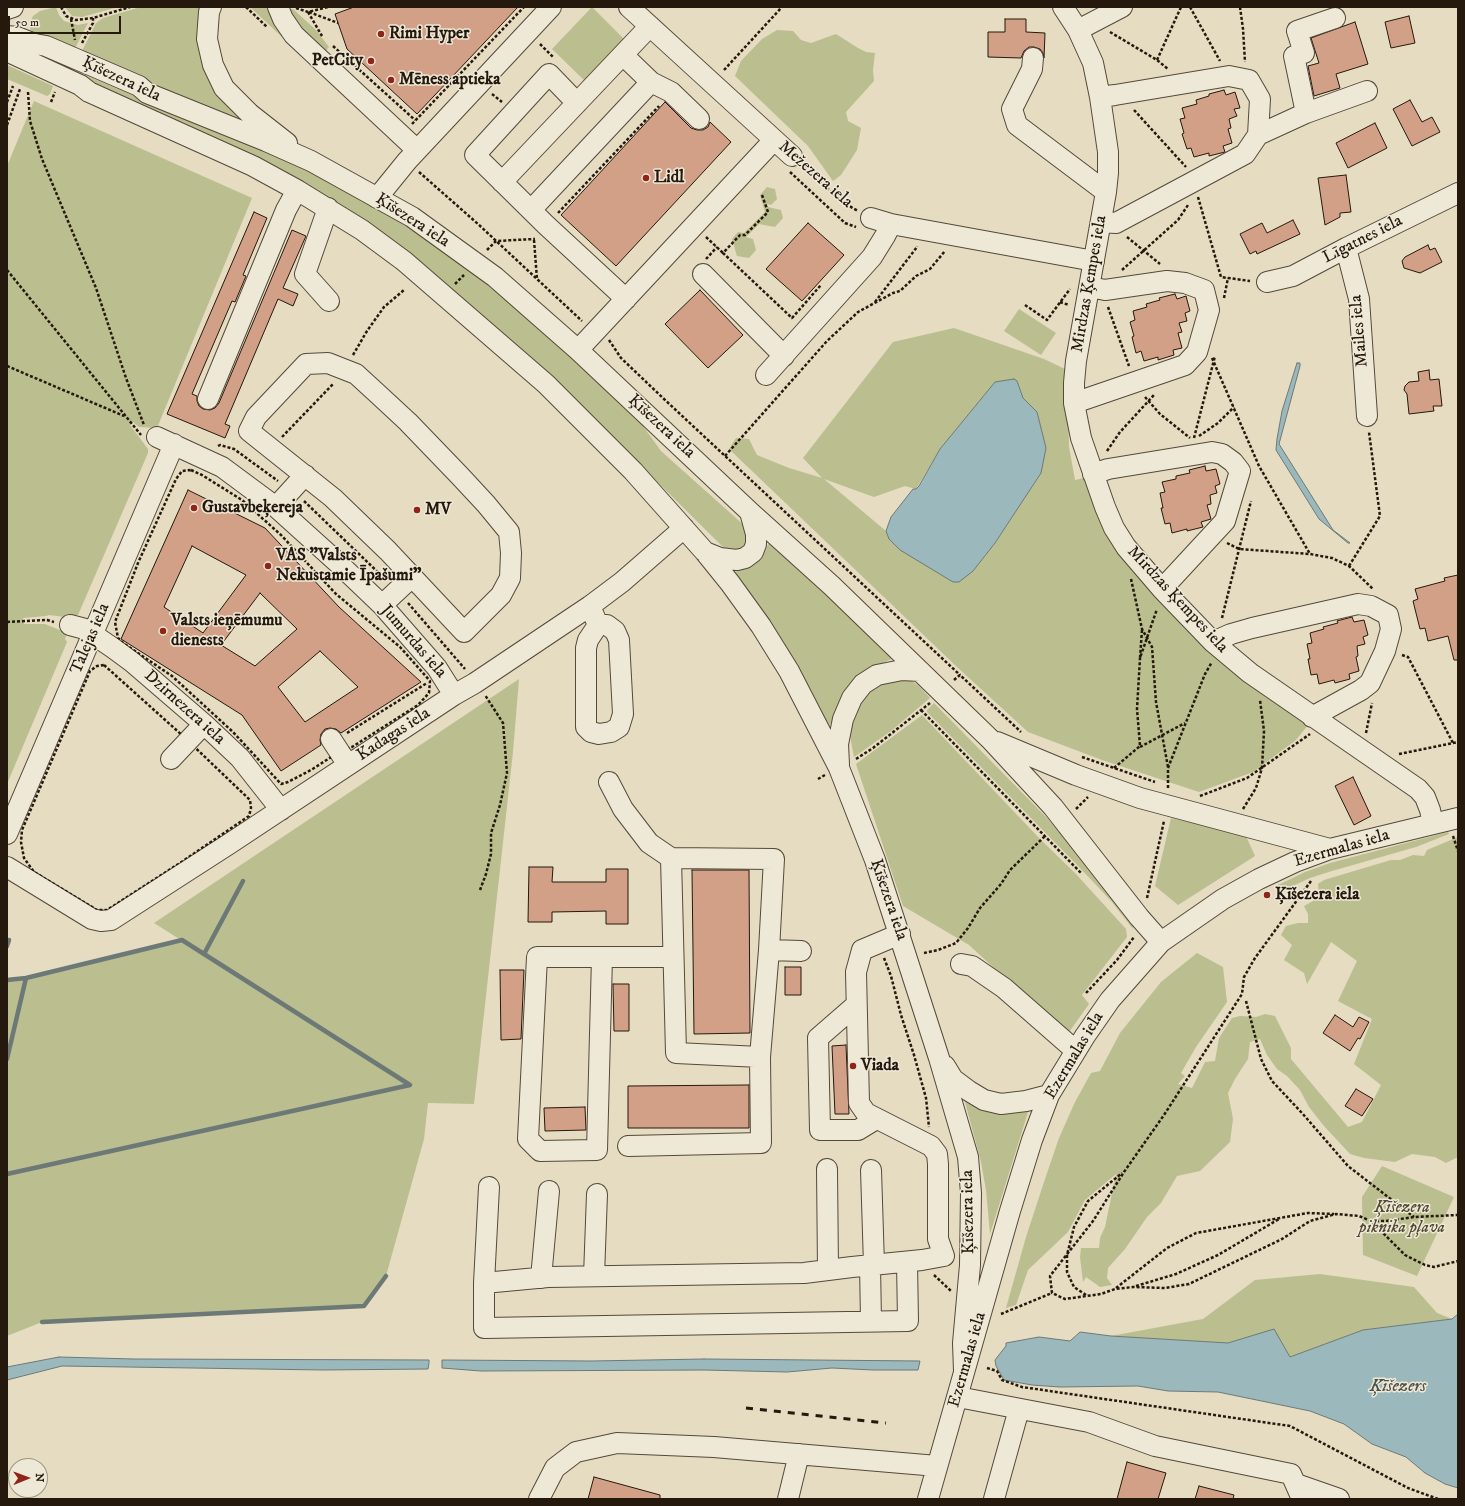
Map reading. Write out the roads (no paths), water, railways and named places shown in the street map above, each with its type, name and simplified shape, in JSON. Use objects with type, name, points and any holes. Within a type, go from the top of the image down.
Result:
[{"type":"street","points":[[7,9],[13,7]]},
{"type":"street","points":[[211,7],[209,12],[207,39],[213,65],[224,88],[250,114],[311,161]]},
{"type":"street","points":[[278,7],[283,19],[294,35],[417,150]]},
{"type":"street","points":[[377,198],[417,150],[551,7]]},
{"type":"street","name":"Mežezera iela","points":[[629,7],[774,140],[792,166]]},
{"type":"street","name":"Mirdzas Ķempes iela","points":[[1063,7],[1086,26],[1100,97],[1108,152],[1106,192],[1109,222],[1094,261],[1097,288],[1076,361],[1074,383],[1074,403],[1081,438],[1108,514],[1126,547],[1162,590],[1217,645],[1258,678],[1312,717],[1418,790],[1425,797],[1433,824]]},
{"type":"street","points":[[1086,26],[1122,7]]},
{"type":"street","points":[[1306,113],[1294,56],[1304,53],[1297,31],[1335,18]]},
{"type":"street","points":[[502,182],[650,26]]},
{"type":"street","name":"Ķīšezera iela","points":[[7,36],[17,37],[35,44],[46,46],[139,86],[147,93],[266,141],[311,161],[412,217],[494,277],[578,350],[750,512],[832,586],[990,739],[1064,821],[1135,924],[1161,942]]},
{"type":"street","name":"Ķīšezera iela","points":[[7,47],[13,54],[80,85],[89,92],[253,166],[328,208],[362,230],[404,261],[546,384],[634,472],[684,528],[705,552],[761,626],[846,764]]},
{"type":"street","points":[[623,56],[651,82],[671,92],[699,119]]},
{"type":"street","points":[[1032,58],[1032,69],[1012,109],[1017,124],[1106,192]]},
{"type":"street","points":[[577,103],[549,74],[475,155],[531,210],[540,232],[626,299]]},
{"type":"street","points":[[1100,97],[1183,84],[1237,78],[1249,80],[1260,100],[1258,135]]},
{"type":"street","points":[[531,210],[651,82]]},
{"type":"street","points":[[1109,222],[1194,182],[1245,154],[1258,135],[1306,113],[1367,91]]},
{"type":"street","points":[[578,350],[774,140]]},
{"type":"street","points":[[208,399],[288,206],[297,190]]},
{"type":"street","name":"Līgatnes iela","points":[[1267,282],[1293,276],[1458,193]]},
{"type":"street","points":[[328,208],[305,274],[329,300]]},
{"type":"street","name":"Mežezera iela","points":[[864,223],[891,224],[1094,261]]},
{"type":"street","points":[[766,375],[872,257],[891,224]]},
{"type":"street","name":"Mailes iela","points":[[1346,248],[1359,300],[1366,416]]},
{"type":"street","points":[[702,274],[784,356]]},
{"type":"street","points":[[1074,403],[1185,364],[1197,352],[1209,310],[1204,290],[1185,282],[1174,281],[1097,288]]},
{"type":"street","points":[[328,363],[356,374],[408,422],[486,504],[509,532],[511,553],[510,578],[501,595],[464,632],[388,551],[333,498],[305,475],[249,431],[256,417],[306,364],[328,363]]},
{"type":"street","name":"Jumurdas iela","points":[[155,437],[222,467],[276,508],[337,562],[382,605],[437,668],[454,695]]},
{"type":"street","name":"Talejas iela","points":[[7,834],[94,634],[155,437]]},
{"type":"street","points":[[1093,474],[1108,469],[1212,452],[1222,454],[1233,462],[1240,471],[1225,521],[1213,536],[1162,590]]},
{"type":"street","points":[[276,508],[305,475]]},
{"type":"street","name":"Ķīšezera iela","points":[[705,552],[720,558],[737,560],[745,558],[753,552],[756,544],[756,534],[750,512]]},
{"type":"street","name":"Kadagas iela","points":[[7,867],[92,919],[111,920],[281,810],[344,747],[454,695],[487,675],[590,606],[622,582],[684,528]]},
{"type":"street","points":[[382,605],[412,577]]},
{"type":"street","points":[[1217,645],[1232,634],[1252,628],[1358,604],[1371,606],[1388,615],[1391,629],[1385,651],[1370,683],[1361,690],[1312,717]]},
{"type":"street","points":[[590,606],[598,624]]},
{"type":"street","points":[[598,624],[607,626],[615,631],[619,640],[623,714],[618,727],[611,732],[599,734],[591,732],[586,727],[586,648],[588,640],[598,624]]},
{"type":"street","name":"Dzirnezera iela","points":[[70,625],[85,629],[94,634],[132,662],[204,724],[240,758],[281,810]]},
{"type":"street","name":"Ķīšezera iela","points":[[920,671],[902,670],[888,672],[877,675],[863,684],[852,698],[843,720],[838,744],[846,764],[875,860],[903,942],[968,1158],[971,1193],[970,1265],[963,1343],[964,1371]]},
{"type":"street","points":[[171,759],[204,724]]},
{"type":"street","name":"Ķīšezera iela","points":[[990,739],[1100,784],[1140,798],[1170,794],[1330,849]]},
{"type":"street","points":[[609,782],[624,809],[649,843],[671,858],[774,859],[769,950],[760,1057],[761,1143],[628,1146]]},
{"type":"street","name":"Ezermalas iela","points":[[928,1499],[1010,1211],[1032,1140],[1049,1095],[1110,1000],[1161,942],[1223,899],[1259,879],[1294,862],[1330,849],[1433,824],[1456,827]]},
{"type":"street","points":[[671,858],[676,1053],[760,1057]]},
{"type":"street","points":[[484,1284],[541,1278],[594,1276],[804,1273],[907,1262],[944,1256],[938,1239],[938,1164],[936,1154],[931,1146],[866,1113],[859,1103],[856,972],[862,950],[878,943],[903,942]]},
{"type":"street","points":[[769,950],[801,951]]},
{"type":"street","points":[[602,957],[597,1150],[540,1151],[528,1139],[537,957],[602,957],[673,957]]},
{"type":"street","points":[[962,964],[972,966],[1004,988],[1076,1051]]},
{"type":"street","points":[[856,1005],[818,1038],[820,1130],[858,1130],[876,1119]]},
{"type":"street","name":"Ķīšezera iela","points":[[939,1058],[953,1079],[968,1091],[984,1100],[1001,1104],[1026,1101],[1049,1095]]},
{"type":"street","points":[[827,1169],[828,1270]]},
{"type":"street","points":[[871,1170],[871,1321]]},
{"type":"street","points":[[490,1188],[484,1284],[484,1328],[908,1321],[907,1262]]},
{"type":"street","points":[[541,1278],[549,1191]]},
{"type":"street","points":[[594,1276],[597,1194]]},
{"type":"street","points":[[958,1397],[1089,1422],[1155,1446],[1291,1474],[1299,1492],[1339,1499]]},
{"type":"street","points":[[994,1499],[1019,1409]]},
{"type":"street","points":[[539,1499],[555,1468],[576,1452],[617,1443],[714,1447],[937,1466]]},
{"type":"street","points":[[788,1499],[799,1454]]},
{"type":"water","points":[[1297,363],[1300,363],[1300,366],[1279,444],[1333,530],[1350,543],[1348,543],[1319,519],[1276,450],[1282,411]]},
{"type":"water","points":[[1014,379],[1017,381],[1023,398],[1037,412],[1046,448],[1041,473],[995,543],[973,571],[959,582],[953,582],[900,550],[889,539],[886,531],[891,517],[913,489],[916,489],[919,486],[940,449],[995,382]]},
{"type":"water","name":"Ķīšezers","points":[[1458,1314],[1458,1488],[1445,1484],[1425,1473],[1406,1457],[1372,1444],[1344,1424],[1310,1411],[1218,1392],[1168,1391],[1138,1386],[1060,1387],[1032,1385],[1004,1380],[996,1366],[995,1360],[1006,1346],[1006,1343],[1039,1337],[1070,1341],[1080,1332],[1111,1336],[1228,1343],[1274,1329],[1290,1357],[1363,1330],[1452,1319]]},
{"type":"water","points":[[59,1357],[134,1359],[429,1360],[429,1363],[428,1369],[323,1370],[62,1366],[7,1380],[7,1367]]},
{"type":"water","points":[[704,1359],[920,1361],[918,1370],[832,1368],[787,1372],[704,1370],[481,1371],[442,1368],[442,1360],[592,1361]]},
{"type":"waterway","points":[[204,954],[243,881]]},
{"type":"waterway","points":[[7,946],[9,940]]},
{"type":"waterway","points":[[7,980],[26,978],[182,940],[410,1085]]},
{"type":"waterway","points":[[7,1059],[26,978]]},
{"type":"waterway","points":[[7,1174],[410,1085]]},
{"type":"waterway","points":[[42,1322],[364,1306],[386,1276]]},
{"type":"railway","points":[[746,1408],[886,1423]]},
{"type":"place","name":"Rimi Hyper","points":[[381,34]]},
{"type":"place","name":"PetCity","points":[[371,61]]},
{"type":"place","name":"Mēness aptieka","points":[[391,80]]},
{"type":"place","name":"Lidl","points":[[646,178]]},
{"type":"place","name":"Gustavbeķereja","points":[[194,508]]},
{"type":"place","name":"MV","points":[[417,510]]},
{"type":"place","name":"VAS \"Valsts Nekustamie Īpašumi\"","points":[[268,566]]},
{"type":"place","name":"Valsts ieņēmumu dienests","points":[[163,631]]},
{"type":"place","name":"Ķīšezera iela","points":[[1267,895]]},
{"type":"place","name":"Viada","points":[[853,1066]]},
{"type":"park label","name":"Ķīšezera piknika pļava","points":[[1402,1218]]}]
